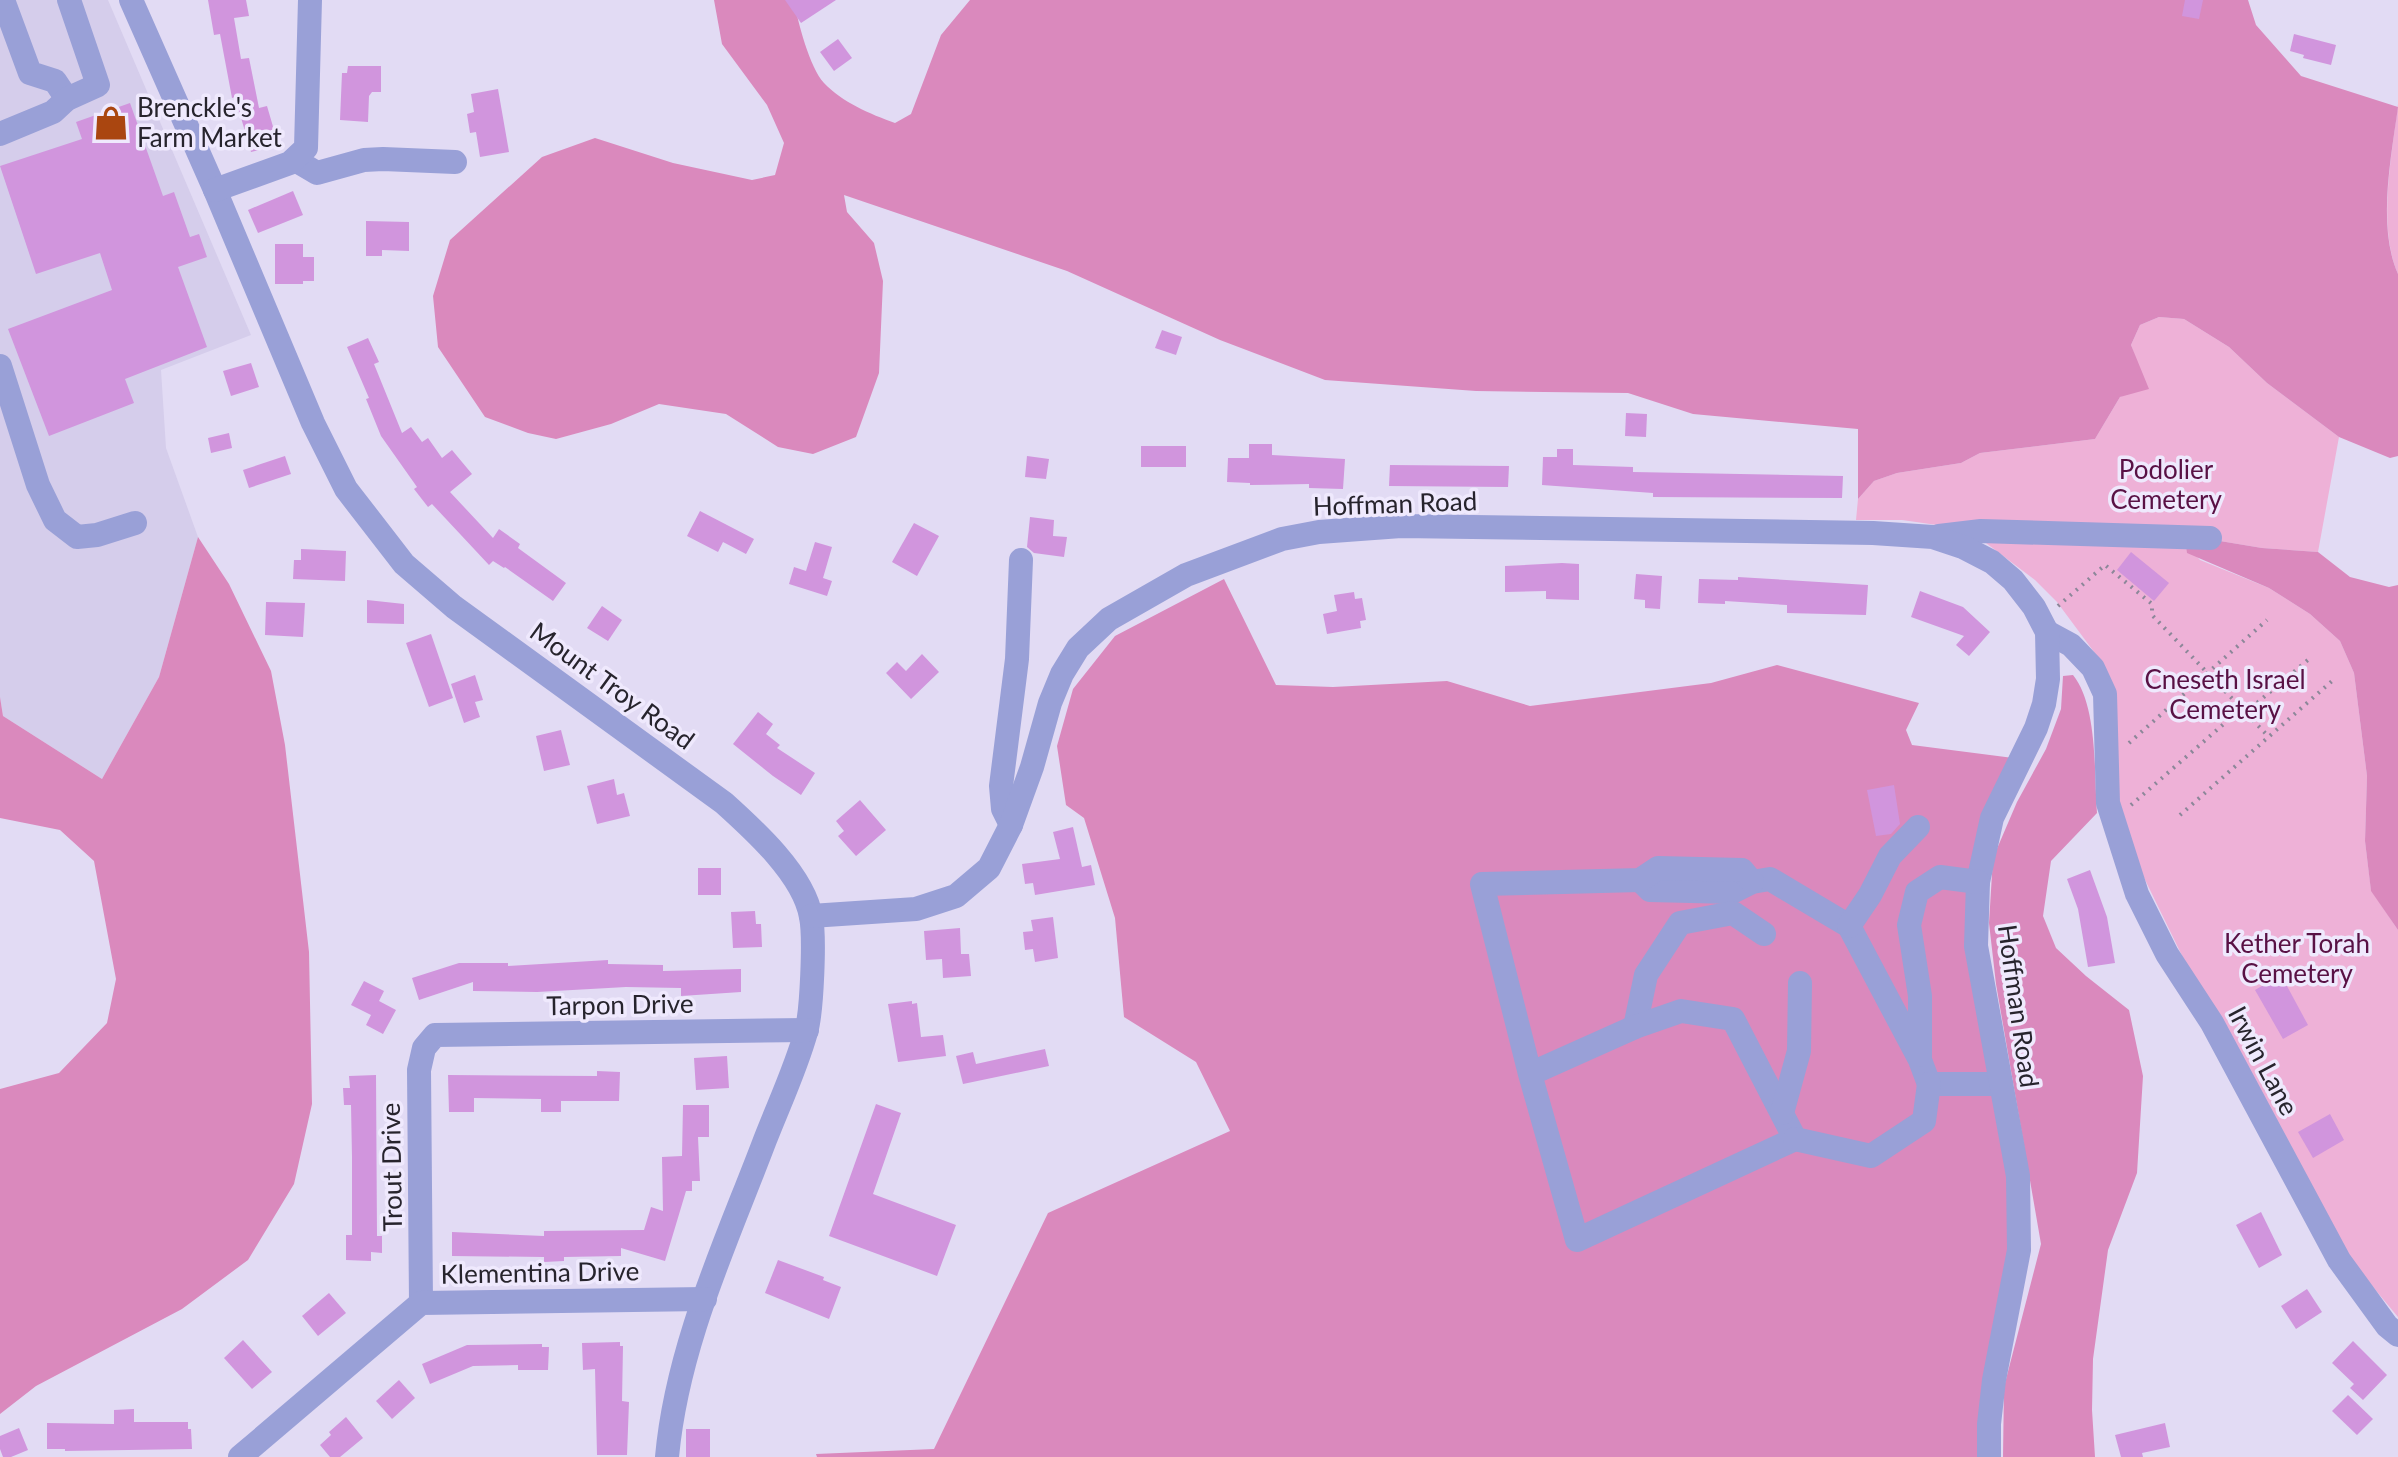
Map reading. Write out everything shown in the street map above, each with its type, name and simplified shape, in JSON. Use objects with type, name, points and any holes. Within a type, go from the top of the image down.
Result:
[{"type":"street","points":[[3,0],[30,73],[55,81],[67,99]]},
{"type":"street","points":[[0,134],[53,112],[67,99],[98,85],[69,0]]},
{"type":"street","name":"Mount Troy Road","points":[[131,0],[313,423],[346,489],[404,564],[454,607],[724,803],[788,869],[811,916],[812,956],[807,1030],[686,1351],[671,1412],[667,1457]]},
{"type":"street","points":[[215,190],[295,160],[306,148],[310,0]]},
{"type":"street","points":[[295,160],[317,173],[364,160],[455,162]]},
{"type":"street","points":[[0,366],[38,485],[55,520],[77,537],[97,535],[135,523]]},
{"type":"street","name":"Hoffman Road","points":[[811,916],[916,909],[956,896],[989,868],[1011,825],[1050,703],[1062,674],[1078,648],[1109,619],[1186,575],[1282,539],[1319,532],[1401,526],[1857,533],[1933,537],[1981,531],[2210,538]]},
{"type":"street","name":"Hoffman Road","points":[[1933,537],[1963,547],[1992,562],[2013,580],[2034,607],[2044,627],[2048,679],[2036,728],[1992,818],[1978,882],[1976,946],[2018,1176],[2019,1250],[1994,1380],[1989,1457]]},
{"type":"street","points":[[1011,825],[1003,809],[1001,786],[1017,659],[1021,560]]},
{"type":"street","name":"Irwin Lane","points":[[2044,627],[2071,645],[2093,668],[2105,694],[2108,803],[2137,894],[2167,954],[2212,1023],[2339,1260],[2387,1326],[2398,1335]]},
{"type":"street","points":[[1849,926],[1870,895],[1890,856],[1918,827]]},
{"type":"street","points":[[1920,1060],[1920,996],[1909,925],[1917,892],[1940,877],[1978,882]]},
{"type":"street","points":[[1640,880],[1650,890],[1732,892],[1761,880],[1849,926],[1920,1060],[1929,1084],[1924,1121],[1871,1156],[1795,1139],[1577,1240],[1530,1074],[1482,884],[1640,880]]},
{"type":"street","points":[[1635,1027],[1646,975],[1680,923],[1733,913],[1761,880]]},
{"type":"street","points":[[1733,913],[1764,934]]},
{"type":"street","points":[[1782,1113],[1799,1051],[1800,983]]},
{"type":"street","points":[[1530,1074],[1635,1027],[1681,1011],[1733,1019],[1795,1139]]},
{"type":"street","name":"Tarpon Drive","points":[[435,1035],[807,1030]]},
{"type":"street","name":"Trout Drive","points":[[421,1303],[419,1070],[424,1048],[435,1035]]},
{"type":"street","points":[[1929,1084],[2001,1084]]},
{"type":"street","name":"Klementina Drive","points":[[240,1457],[421,1303],[705,1299]]},
{"type":"path","points":[[2044,627],[2105,565],[2152,604],[2152,615],[2269,737]]},
{"type":"path","points":[[2124,748],[2267,620]]},
{"type":"path","points":[[2129,807],[2309,659]]},
{"type":"path","points":[[2180,815],[2332,681]]},
{"type":"shaded area","points":[[0,0],[108,0],[251,335],[161,370],[166,448],[198,537],[159,677],[102,779],[3,716],[0,697]]},
{"type":"shaded area","points":[[714,0],[794,0],[809,55],[824,83],[848,102],[895,123],[911,114],[941,35],[970,0],[2248,0],[2256,25],[2301,76],[2398,107],[2389,170],[2387,214],[2388,235],[2398,274],[2398,456],[2390,458],[2339,437],[2267,383],[2229,347],[2184,319],[2159,317],[2140,325],[2131,345],[2149,389],[2120,397],[2095,439],[1980,453],[1961,463],[1897,473],[1874,481],[1858,499],[1858,429],[1693,414],[1628,393],[1476,391],[1325,380],[1220,340],[1067,271],[844,195],[847,212],[874,243],[883,281],[879,373],[856,437],[813,454],[778,447],[726,414],[659,404],[611,424],[556,439],[528,433],[485,417],[438,347],[433,296],[450,240],[542,157],[595,138],[673,163],[752,180],[775,175],[784,143],[767,105],[722,44]]},
{"type":"shaded area","points":[[198,537],[229,584],[271,671],[285,745],[309,952],[312,1104],[294,1184],[248,1260],[182,1309],[36,1386],[0,1414],[0,1089],[59,1073],[107,1023],[116,979],[94,861],[60,830],[0,818],[0,697],[3,716],[102,779],[159,677]]},
{"type":"shaded area","points":[[2214,540],[2262,548],[2318,552],[2350,577],[2389,587],[2398,585],[2398,930],[2371,891],[2365,841],[2367,776],[2354,673],[2340,641],[2310,614],[2269,588],[2187,553],[2186,545]]},
{"type":"shaded area","points":[[1224,579],[1276,685],[1333,687],[1447,681],[1530,706],[1711,683],[1777,665],[1919,703],[1906,730],[1912,745],[2021,759],[1978,882],[2018,1176],[1989,1457],[817,1457],[816,1454],[934,1449],[1048,1213],[1230,1131],[1196,1062],[1124,1017],[1115,918],[1084,818],[1066,805],[1057,746],[1073,689],[1115,636]]},
{"type":"shaded area","points":[[2073,675],[2081,688],[2091,722],[2097,813],[2051,861],[2043,916],[2056,948],[2129,1010],[2143,1076],[2137,1173],[2108,1250],[2093,1359],[2095,1457],[2003,1457],[2004,1387],[2041,1244],[1996,984],[1989,923],[1993,858],[2017,802],[2046,749],[2061,709],[2063,676]]},
{"type":"green space","points":[[2398,104],[2398,274],[2388,234],[2387,213]]},
{"type":"green space","name":"Podolier Cemetery","points":[[2159,317],[2184,319],[2229,347],[2267,383],[2339,437],[2318,552],[2262,548],[2214,540],[1937,525],[1902,520],[1856,520],[1858,499],[1874,481],[1897,473],[1961,463],[1980,453],[2095,439],[2120,397],[2145,384],[2131,345],[2140,325]]},
{"type":"green space","points":[[1982,540],[2186,545],[2200,560],[2269,588],[2310,614],[2340,641],[2354,673],[2367,776],[2365,841],[2371,890],[2398,930],[2398,1317],[2353,1263],[2190,972],[2132,853],[2116,805],[2103,664],[2057,602],[2035,580]]},
{"type":"building","points":[[208,0],[246,0],[249,16],[234,18],[241,59],[249,58],[259,108],[267,106],[274,130],[267,132],[272,147],[251,152],[235,97],[232,98],[220,34],[214,35]]},
{"type":"building","points":[[785,0],[836,0],[801,23]]},
{"type":"building","points":[[2185,0],[2203,0],[2199,19],[2182,16]]},
{"type":"building","points":[[2294,34],[2336,45],[2331,65],[2303,58],[2304,55],[2290,51]]},
{"type":"building","points":[[838,39],[852,58],[834,71],[820,52]]},
{"type":"building","points":[[348,66],[381,66],[381,92],[372,92],[369,96],[368,122],[340,120],[342,73],[347,73]]},
{"type":"building","points":[[498,89],[509,152],[480,157],[476,132],[470,133],[467,114],[474,112],[471,94]]},
{"type":"building","points":[[130,103],[163,196],[174,192],[190,237],[199,234],[207,257],[178,267],[207,347],[125,379],[134,403],[49,436],[8,329],[112,290],[100,253],[36,274],[0,166],[82,139],[76,122]]},
{"type":"building","points":[[293,191],[303,215],[258,233],[248,210]]},
{"type":"building","points":[[366,221],[409,222],[409,251],[382,250],[382,256],[366,256]]},
{"type":"building","points":[[275,244],[303,244],[303,257],[314,257],[314,281],[275,284]]},
{"type":"building","points":[[1162,330],[1182,337],[1176,355],[1155,348]]},
{"type":"building","points":[[368,338],[379,362],[374,364],[402,433],[411,427],[422,442],[428,438],[442,458],[452,450],[472,474],[450,492],[493,538],[499,529],[520,544],[518,548],[566,583],[553,601],[505,567],[493,561],[489,565],[432,504],[428,507],[414,489],[417,487],[381,436],[347,347]]},
{"type":"building","points":[[251,363],[259,387],[231,396],[223,371]]},
{"type":"building","points":[[1626,413],[1647,414],[1646,437],[1625,436]]},
{"type":"building","points":[[229,433],[232,448],[211,453],[208,438]]},
{"type":"building","points":[[1249,444],[1272,444],[1272,455],[1345,459],[1343,489],[1309,488],[1309,484],[1250,485],[1227,482],[1228,458],[1249,458]]},
{"type":"building","points":[[1141,446],[1186,446],[1186,467],[1141,467]]},
{"type":"building","points":[[1557,449],[1573,449],[1573,465],[1633,467],[1633,472],[1843,476],[1842,498],[1653,497],[1653,493],[1542,485],[1543,457],[1557,457]]},
{"type":"building","points":[[285,456],[291,474],[249,488],[243,470]]},
{"type":"building","points":[[1027,456],[1049,459],[1046,479],[1025,477]]},
{"type":"building","points":[[1390,465],[1509,466],[1508,487],[1389,486]]},
{"type":"building","points":[[700,511],[754,539],[746,554],[723,542],[718,552],[687,536]]},
{"type":"building","points":[[1030,517],[1054,520],[1053,536],[1067,537],[1064,557],[1034,553],[1027,547]]},
{"type":"building","points":[[914,523],[939,536],[917,576],[892,562]]},
{"type":"building","points":[[815,542],[832,547],[823,578],[832,581],[827,596],[789,584],[794,567],[806,571]]},
{"type":"building","points":[[301,549],[346,551],[345,581],[293,579],[294,560],[301,560]]},
{"type":"building","points":[[2131,552],[2169,583],[2154,601],[2117,570]]},
{"type":"building","points":[[1579,564],[1579,600],[1546,599],[1546,591],[1505,592],[1505,566]]},
{"type":"building","points":[[1636,574],[1662,576],[1660,609],[1645,608],[1645,600],[1634,599]]},
{"type":"building","points":[[1738,577],[1868,585],[1866,615],[1787,613],[1787,605],[1725,601],[1725,604],[1698,603],[1699,579],[1738,580]]},
{"type":"building","points":[[1920,591],[1963,607],[1990,632],[1969,656],[1956,645],[1964,636],[1911,617]]},
{"type":"building","points":[[1354,592],[1355,599],[1362,598],[1366,620],[1360,621],[1361,628],[1327,634],[1323,614],[1337,611],[1334,595]]},
{"type":"building","points":[[367,600],[404,604],[404,624],[367,623]]},
{"type":"building","points":[[266,602],[305,603],[303,637],[265,635]]},
{"type":"building","points":[[602,606],[622,620],[608,641],[587,628]]},
{"type":"building","points":[[431,634],[453,698],[429,707],[406,643]]},
{"type":"building","points":[[922,654],[939,672],[911,699],[886,673],[897,662],[906,671]]},
{"type":"building","points":[[475,675],[483,700],[475,702],[480,717],[464,723],[451,684]]},
{"type":"building","points":[[758,712],[773,724],[766,734],[780,745],[777,748],[815,773],[801,795],[733,744]]},
{"type":"building","points":[[561,730],[570,765],[544,771],[536,736]]},
{"type":"building","points":[[614,779],[617,795],[624,793],[630,816],[597,824],[587,786]]},
{"type":"building","points":[[1894,785],[1900,824],[1891,834],[1876,836],[1867,790]]},
{"type":"building","points":[[860,800],[886,830],[856,856],[838,836],[844,831],[836,821]]},
{"type":"building","points":[[1073,827],[1082,867],[1091,865],[1095,885],[1035,895],[1033,883],[1025,884],[1022,864],[1060,859],[1053,832]]},
{"type":"building","points":[[698,868],[721,868],[721,895],[698,895]]},
{"type":"building","points":[[2090,870],[2107,917],[2115,963],[2088,967],[2078,909],[2067,879]]},
{"type":"building","points":[[755,911],[756,924],[761,924],[762,947],[733,948],[731,912]]},
{"type":"building","points":[[1053,917],[1058,958],[1035,962],[1033,949],[1025,950],[1023,932],[1033,931],[1031,920]]},
{"type":"building","points":[[960,928],[961,954],[969,954],[971,976],[943,978],[942,959],[926,960],[924,931]]},
{"type":"building","points":[[608,960],[608,964],[663,965],[663,971],[741,969],[741,992],[681,996],[681,988],[626,987],[537,992],[473,991],[473,982],[419,1000],[412,978],[459,963],[508,963],[508,966]]},
{"type":"building","points":[[2281,975],[2308,1025],[2283,1039],[2255,990]]},
{"type":"building","points":[[364,981],[384,991],[379,1001],[396,1010],[383,1034],[366,1025],[371,1015],[351,1005]]},
{"type":"building","points":[[912,1001],[912,1004],[917,1003],[921,1037],[943,1035],[946,1056],[898,1062],[888,1004]]},
{"type":"building","points":[[1045,1049],[1049,1066],[963,1084],[956,1056],[973,1052],[976,1064]]},
{"type":"building","points":[[727,1056],[729,1088],[696,1090],[694,1058]]},
{"type":"building","points":[[597,1071],[620,1072],[619,1101],[561,1101],[561,1112],[541,1112],[541,1099],[474,1098],[474,1112],[449,1112],[448,1075],[597,1076]]},
{"type":"building","points":[[376,1075],[377,1236],[382,1236],[382,1253],[371,1252],[371,1261],[346,1260],[346,1235],[352,1235],[352,1157],[351,1105],[344,1105],[343,1088],[350,1088],[349,1076]]},
{"type":"building","points":[[876,1104],[901,1113],[873,1194],[956,1225],[937,1276],[829,1236]]},
{"type":"building","points":[[683,1105],[709,1105],[709,1137],[698,1137],[700,1181],[692,1181],[692,1191],[686,1191],[665,1261],[621,1248],[621,1256],[564,1257],[564,1261],[544,1262],[544,1257],[452,1256],[452,1232],[544,1236],[544,1231],[644,1230],[651,1207],[663,1211],[662,1157],[682,1156]]},
{"type":"building","points":[[2330,1114],[2344,1140],[2313,1158],[2298,1132]]},
{"type":"building","points":[[2261,1212],[2282,1255],[2259,1268],[2236,1225]]},
{"type":"building","points":[[778,1260],[824,1277],[823,1280],[841,1287],[829,1319],[765,1293]]},
{"type":"building","points":[[2307,1289],[2322,1312],[2296,1329],[2281,1306]]},
{"type":"building","points":[[329,1293],[346,1313],[318,1336],[302,1316]]},
{"type":"building","points":[[243,1340],[272,1372],[252,1389],[224,1358]]},
{"type":"building","points":[[2353,1341],[2387,1375],[2363,1400],[2350,1388],[2354,1384],[2332,1363]]},
{"type":"building","points":[[620,1342],[623,1346],[622,1401],[629,1402],[627,1455],[597,1455],[595,1369],[583,1370],[582,1343]]},
{"type":"building","points":[[542,1344],[542,1347],[549,1347],[548,1370],[518,1370],[518,1365],[473,1366],[430,1384],[422,1364],[467,1345]]},
{"type":"building","points":[[399,1380],[415,1398],[392,1419],[376,1401]]},
{"type":"building","points":[[2348,1395],[2373,1419],[2357,1435],[2332,1411]]},
{"type":"building","points":[[134,1409],[134,1422],[188,1422],[192,1449],[47,1449],[47,1423],[114,1424],[114,1410]]},
{"type":"building","points":[[346,1417],[363,1438],[340,1457],[330,1457],[320,1445]]},
{"type":"building","points":[[2165,1423],[2170,1447],[2142,1453],[2143,1457],[2121,1457],[2115,1435]]},
{"type":"building","points":[[19,1428],[28,1450],[3,1457],[0,1436]]},
{"type":"building","points":[[686,1429],[710,1429],[710,1457],[686,1457]]},
{"type":"place","name":"Brenckle's Farm Market","points":[[111,123]]},
{"type":"park label","name":"Cneseth Israel Cemetery","points":[[2225,695]]},
{"type":"park label","name":"Kether Torah Cemetery","points":[[2297,959]]}]
